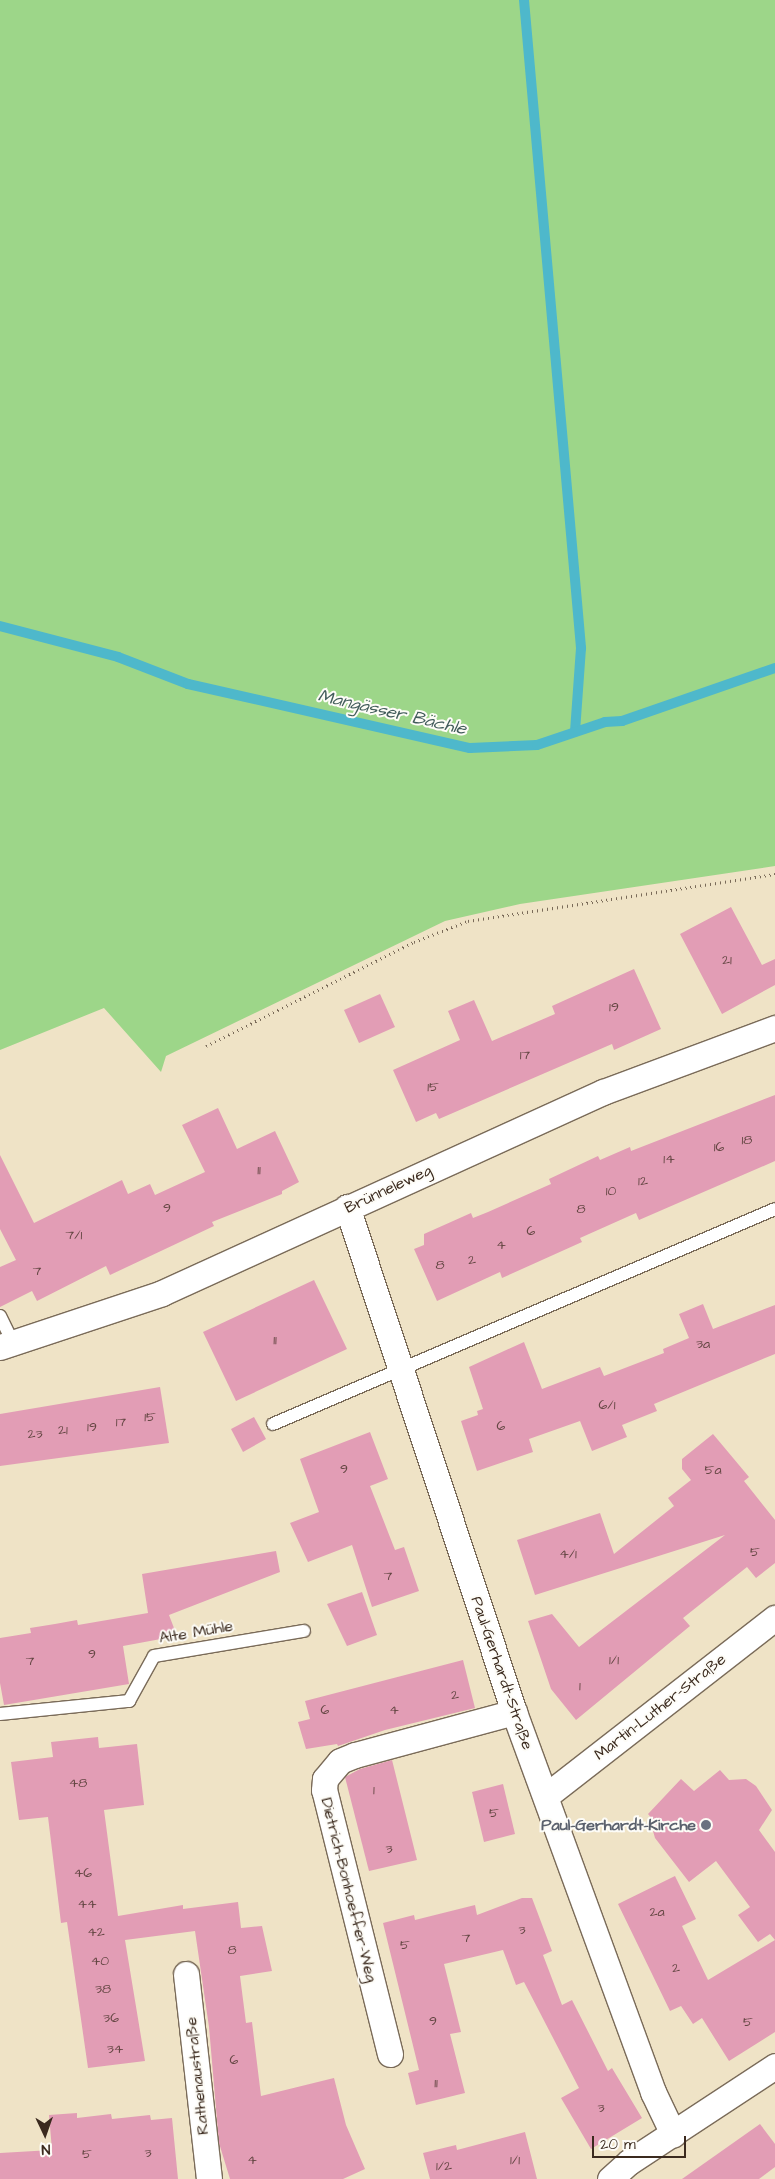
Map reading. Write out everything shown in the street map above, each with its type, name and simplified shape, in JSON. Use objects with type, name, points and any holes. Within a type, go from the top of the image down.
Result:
[{"type":"street","name":"Brünneleweg","points":[[6,1345],[162,1293],[347,1207],[603,1092],[775,1028]]},
{"type":"street","name":"Paul-Gerhardt-Straße","points":[[347,1207],[514,1712],[653,2092],[673,2134]]},
{"type":"street","name":"Martin-Luther-Straße","points":[[546,1796],[775,1618]]},
{"type":"street","name":"Dietrich-Bonhoeffer-Weg","points":[[390,2054],[324,1790],[326,1779],[340,1761],[355,1755],[514,1712]]},
{"type":"street","name":"Rathenaustraße","points":[[186,1974],[208,2179]]},
{"type":"street","points":[[610,2179],[673,2134],[775,2066]]},
{"type":"lane","points":[[272,1424],[775,1209]]},
{"type":"lane","points":[[0,1316],[6,1345]]},
{"type":"lane","name":"Alte Mühle","points":[[0,1714],[129,1701],[154,1656],[304,1630]]},
{"type":"path","points":[[206,1046],[414,942],[468,921],[775,874]]},
{"type":"green space","points":[[0,0],[775,0],[775,866],[520,904],[445,921],[166,1056],[161,1072],[104,1008],[0,1050]]},
{"type":"building","points":[[731,907],[762,965],[775,959],[775,985],[722,1014],[680,934]]},
{"type":"building","points":[[634,969],[661,1029],[614,1050],[612,1044],[439,1119],[436,1113],[416,1122],[393,1070],[460,1040],[448,1011],[474,1000],[492,1041],[555,1014],[552,1006]]},
{"type":"building","points":[[380,994],[395,1027],[359,1043],[344,1010]]},
{"type":"building","points":[[775,1095],[775,1161],[639,1220],[636,1213],[580,1238],[582,1242],[502,1278],[500,1272],[437,1301],[414,1249],[424,1245],[424,1234],[471,1213],[473,1218],[551,1184],[549,1179],[598,1156],[600,1160],[630,1147],[631,1151]]},
{"type":"building","points":[[218,1108],[237,1149],[275,1131],[299,1182],[282,1191],[282,1194],[212,1222],[214,1226],[110,1275],[106,1266],[37,1301],[32,1291],[0,1307],[0,1267],[16,1260],[0,1229],[0,1155],[34,1223],[122,1180],[128,1194],[150,1184],[155,1195],[205,1172],[182,1125]]},
{"type":"building","points":[[314,1280],[347,1349],[236,1401],[203,1332]]},
{"type":"building","points":[[703,1304],[713,1329],[775,1305],[775,1354],[654,1404],[657,1411],[622,1425],[627,1437],[592,1451],[580,1421],[529,1439],[533,1452],[477,1471],[461,1421],[478,1415],[477,1411],[483,1409],[469,1367],[524,1342],[542,1389],[600,1367],[604,1376],[664,1353],[663,1349],[689,1338],[679,1314]]},
{"type":"building","points":[[160,1387],[169,1443],[0,1466],[0,1414]]},
{"type":"building","points":[[254,1417],[266,1439],[243,1452],[231,1429]]},
{"type":"building","points":[[370,1432],[388,1479],[370,1486],[395,1550],[404,1547],[419,1591],[372,1607],[352,1545],[308,1562],[290,1523],[319,1512],[300,1459]]},
{"type":"building","points":[[713,1434],[749,1477],[744,1481],[775,1520],[775,1563],[756,1578],[747,1567],[683,1618],[690,1626],[576,1720],[551,1689],[528,1621],[552,1614],[579,1647],[725,1535],[535,1595],[517,1540],[600,1513],[614,1554],[674,1506],[668,1498],[691,1480],[682,1469],[682,1459]]},
{"type":"building","points":[[276,1551],[280,1572],[169,1615],[177,1636],[123,1646],[129,1684],[4,1705],[0,1683],[0,1638],[31,1633],[30,1628],[77,1620],[78,1625],[148,1613],[142,1574]]},
{"type":"building","points":[[362,1592],[377,1635],[347,1646],[327,1604]]},
{"type":"building","points":[[463,1660],[475,1708],[385,1730],[338,1746],[337,1744],[306,1749],[298,1722],[310,1719],[305,1701]]},
{"type":"building","points":[[98,1737],[99,1748],[137,1744],[144,1805],[104,1810],[118,1916],[183,1905],[183,1909],[238,1902],[241,1928],[262,1926],[272,1971],[240,1976],[246,2023],[252,2022],[261,2096],[334,2078],[346,2125],[365,2169],[343,2179],[230,2179],[219,2143],[209,2027],[195,1931],[125,1940],[145,2061],[88,2068],[67,1922],[61,1923],[48,1817],[19,1820],[11,1762],[53,1757],[51,1742]]},
{"type":"building","points":[[392,1760],[417,1860],[369,1871],[345,1777],[360,1769]]},
{"type":"building","name":"Paul-Gerhardt-Kirche","points":[[720,1770],[729,1780],[746,1779],[756,1786],[772,1810],[759,1830],[775,1852],[775,1940],[770,1934],[758,1942],[738,1915],[750,1907],[716,1861],[689,1882],[655,1838],[651,1824],[654,1821],[648,1814],[681,1779],[694,1791]]},
{"type":"building","points":[[503,1784],[515,1834],[484,1842],[472,1792]]},
{"type":"building","points":[[675,1876],[696,1919],[682,1926],[708,1980],[775,1940],[775,2032],[729,2061],[702,2018],[693,2024],[681,2006],[670,2011],[618,1904]]},
{"type":"building","points":[[522,1898],[532,1898],[552,1951],[543,1955],[562,2005],[572,2000],[608,2071],[612,2068],[642,2118],[591,2149],[561,2098],[579,2088],[524,1982],[516,1985],[503,1950],[444,1964],[461,2032],[450,2034],[465,2093],[416,2105],[408,2073],[419,2070],[383,1923],[414,1915],[415,1920],[475,1905],[477,1915]]},
{"type":"building","points":[[77,2113],[77,2118],[111,2114],[112,2119],[150,2115],[151,2120],[172,2118],[178,2179],[0,2179],[0,2153],[52,2150],[49,2115]]},
{"type":"building","points":[[760,2124],[775,2144],[775,2167],[759,2179],[682,2179]]},
{"type":"building","points":[[525,2132],[537,2179],[430,2179],[423,2153],[456,2145],[457,2150]]},
{"type":"waterway","points":[[524,0],[581,648],[575,732]]},
{"type":"waterway","name":"Mangässer Bächle","points":[[0,626],[118,657],[188,684],[470,748],[537,745],[605,722],[622,721],[775,668]]},
{"type":"place","name":"Paul-Gerhardt-Kirche","points":[[706,1825]]}]
